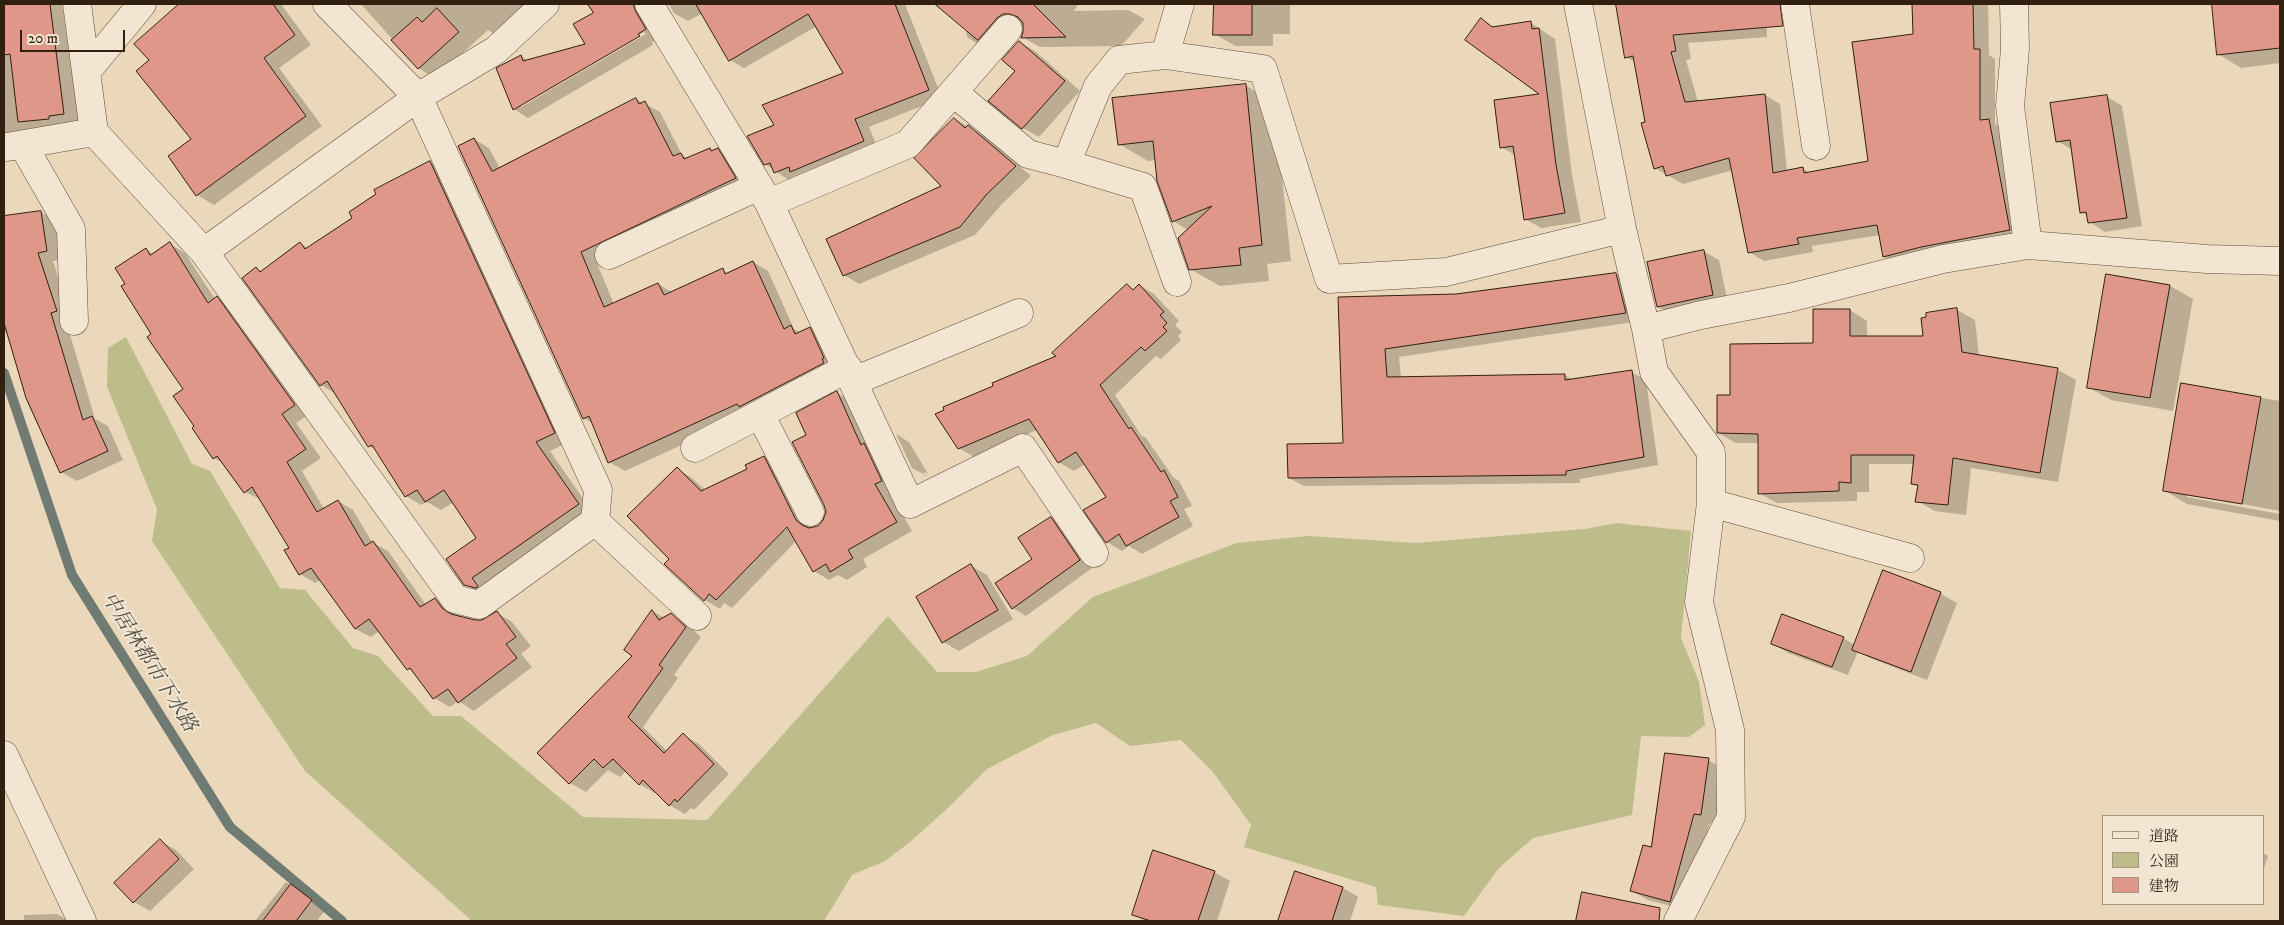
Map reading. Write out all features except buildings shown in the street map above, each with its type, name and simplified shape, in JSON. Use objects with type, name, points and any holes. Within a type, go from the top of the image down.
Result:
[{"type":"street","points":[[77,4],[94,132],[204,252],[455,600],[479,605],[594,521],[598,490],[418,97],[327,4]]},
{"type":"street","points":[[86,72],[142,4]]},
{"type":"street","points":[[204,252],[418,97],[496,50],[545,4]]},
{"type":"street","points":[[649,4],[764,194],[851,375],[910,504],[1023,448],[1094,553]]},
{"type":"street","points":[[1165,55],[1180,4]]},
{"type":"street","points":[[1578,4],[1622,229],[1646,329],[1654,372],[1711,452],[1711,503],[1699,602],[1730,730],[1732,817],[1678,921]]},
{"type":"street","points":[[1795,4],[1816,146]]},
{"type":"street","points":[[2014,4],[2015,49],[2010,106],[2028,245]]},
{"type":"street","points":[[609,255],[764,194],[908,144],[1008,29]]},
{"type":"street","points":[[1066,164],[1098,86],[1119,60],[1165,55],[1263,69],[1329,279],[1446,272],[1622,229]]},
{"type":"street","points":[[953,92],[1028,154],[1143,187],[1176,282]]},
{"type":"street","points":[[74,321],[71,229],[13,146],[94,132]]},
{"type":"street","points":[[1646,329],[1701,314],[1790,298],[1943,259],[2028,245],[2207,259],[2280,261]]},
{"type":"street","points":[[695,448],[760,414],[851,375],[1019,313]]},
{"type":"street","points":[[760,414],[810,512]]},
{"type":"street","points":[[1711,503],[1910,558]]},
{"type":"street","points":[[594,521],[697,616]]},
{"type":"street","points":[[4,755],[82,921]]},
{"type":"green space","points":[[126,337],[192,464],[210,471],[280,588],[305,590],[353,648],[378,656],[433,716],[461,716],[583,817],[707,820],[888,616],[937,672],[976,672],[1027,656],[1093,597],[1237,543],[1308,536],[1416,543],[1585,529],[1616,523],[1691,531],[1681,638],[1699,682],[1705,725],[1689,737],[1641,736],[1632,815],[1533,838],[1498,869],[1464,916],[1378,905],[1376,887],[1244,847],[1251,825],[1213,772],[1181,740],[1130,746],[1096,723],[1053,735],[987,769],[910,842],[885,861],[852,875],[824,921],[472,921],[305,771],[152,541],[157,509],[107,387],[108,348]]},
{"type":"waterway","name":"中居林都市下水路","points":[[4,373],[72,575],[230,827],[342,921]]}]
